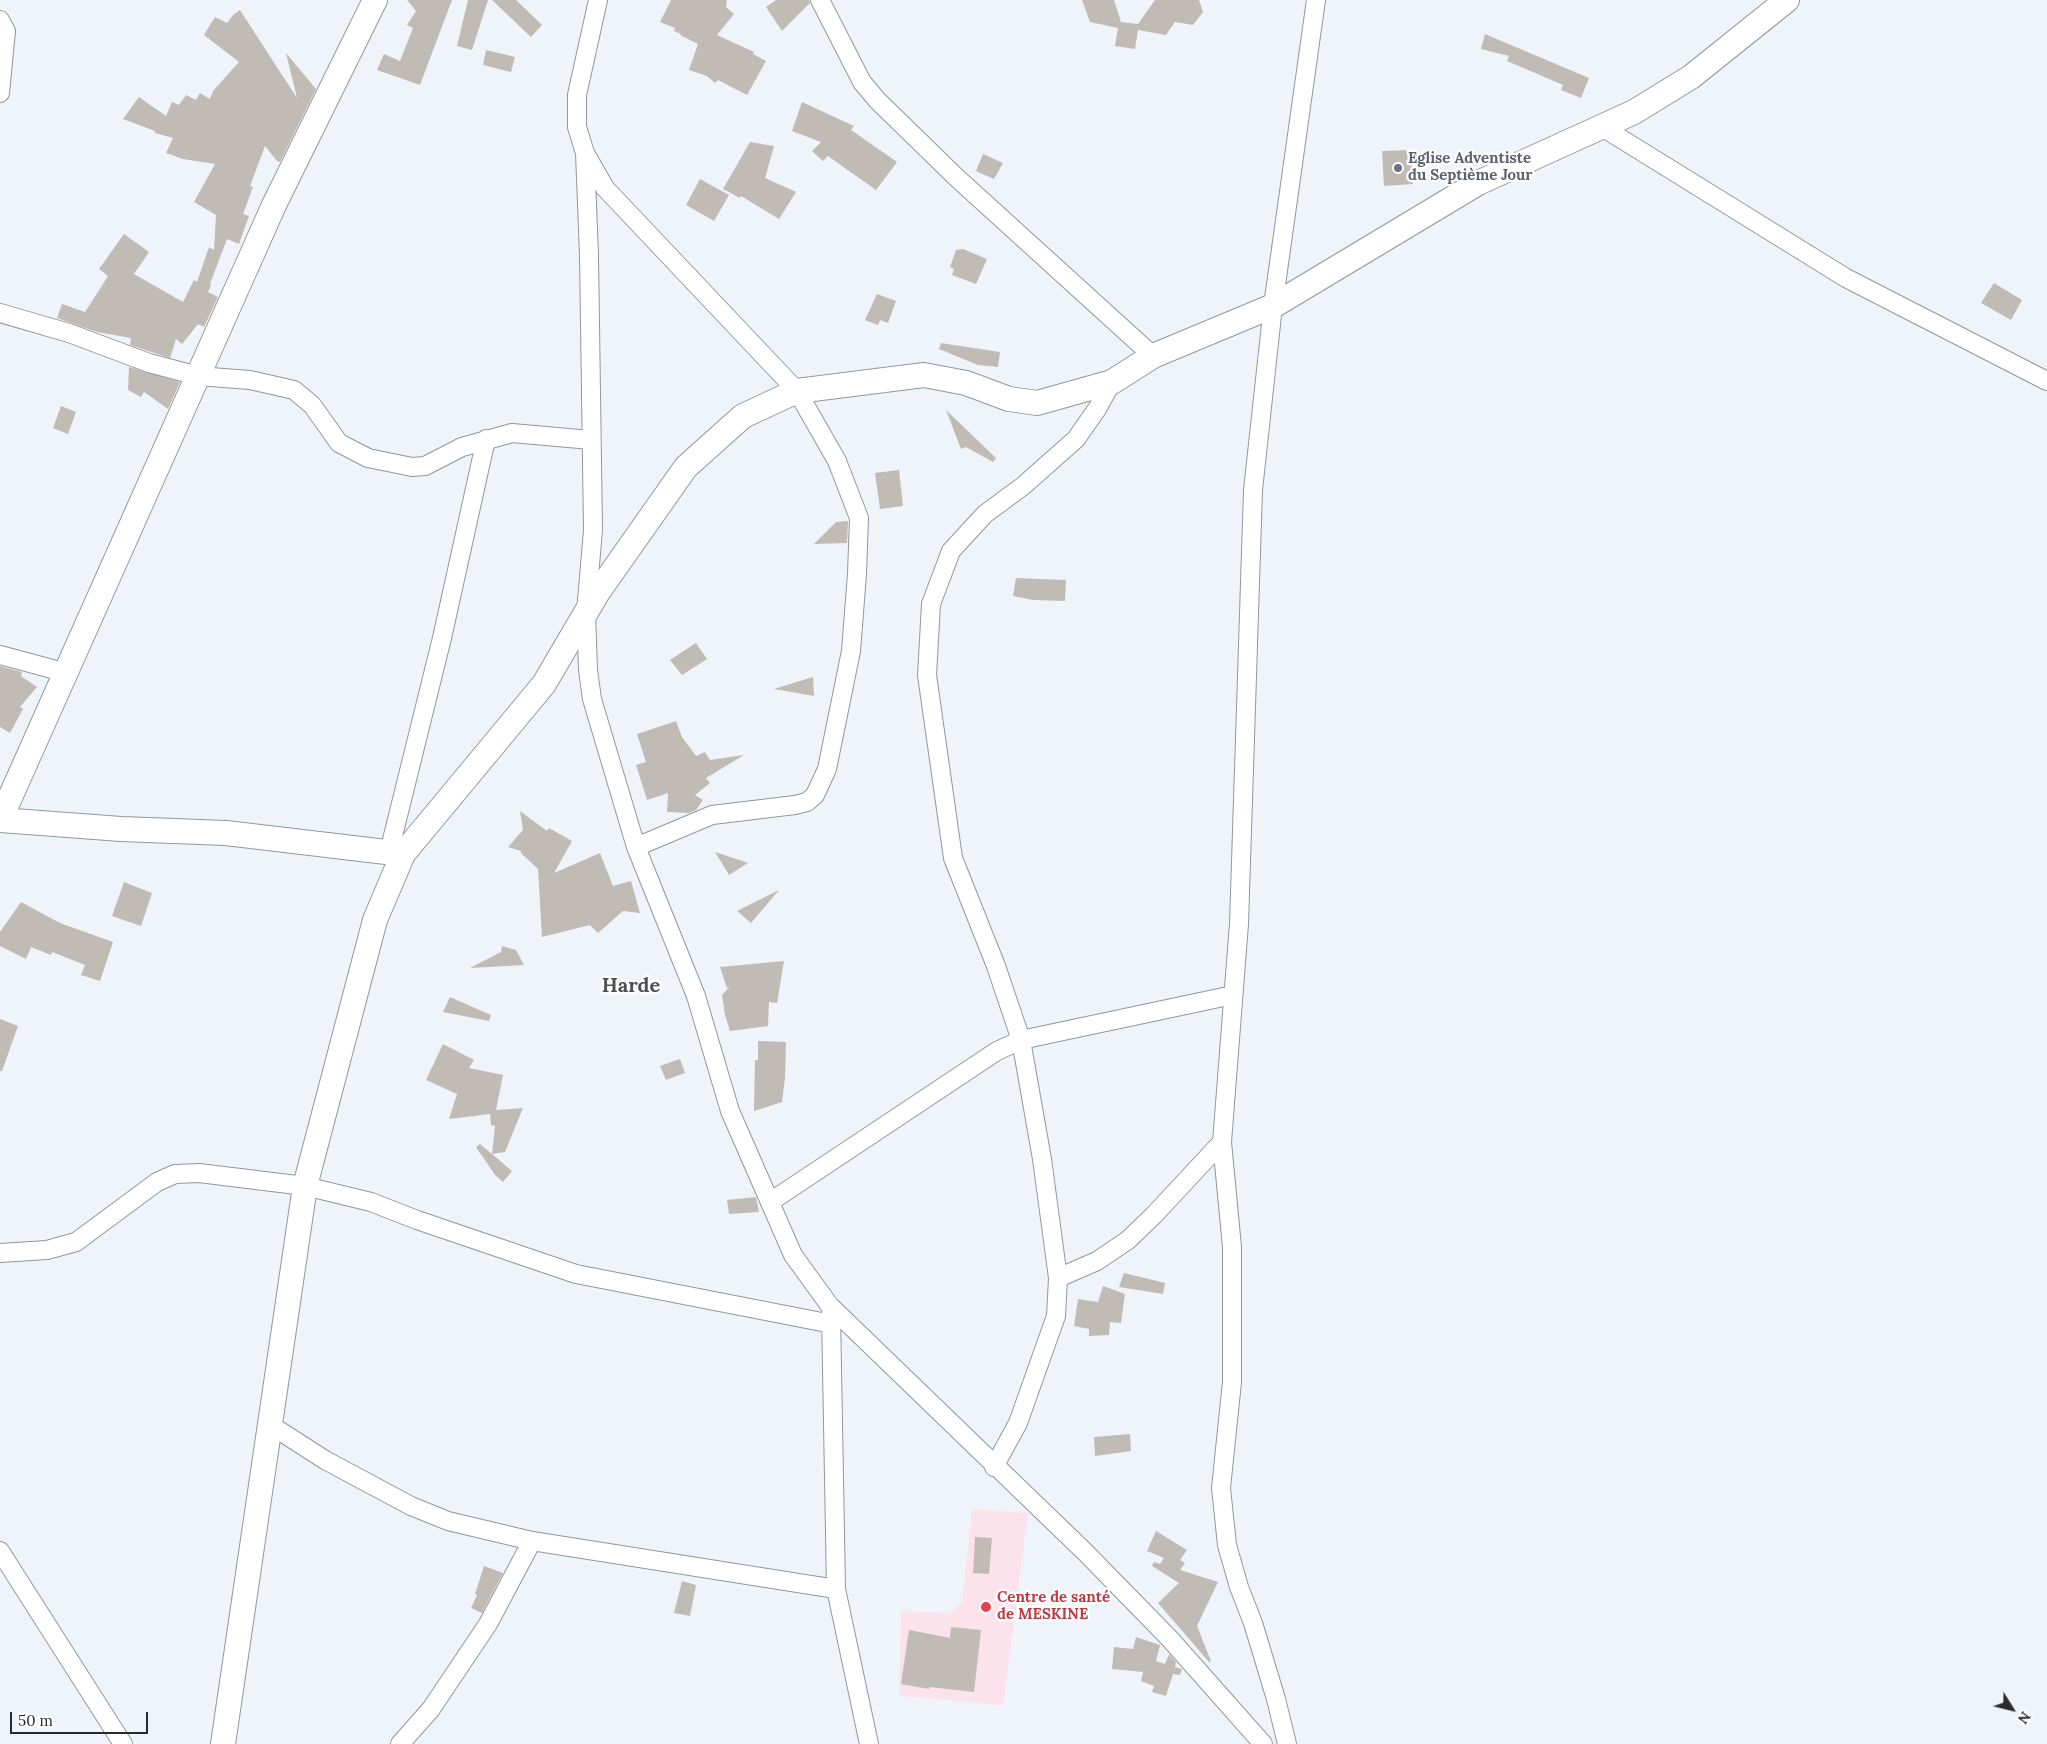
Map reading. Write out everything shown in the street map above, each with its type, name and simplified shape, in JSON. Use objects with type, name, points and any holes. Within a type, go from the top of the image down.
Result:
[{"type":"street","points":[[375,0],[274,205],[0,820],[122,829],[226,833],[396,853]]},
{"type":"street","points":[[598,0],[577,96],[577,127],[585,153],[605,188],[797,392],[837,461],[859,518],[851,651],[827,769],[815,795],[808,802],[712,815],[636,847]]},
{"type":"street","points":[[820,0],[862,82],[877,100],[957,178],[1154,356]]},
{"type":"street","points":[[1288,1744],[1274,1689],[1253,1623],[1239,1587],[1227,1545],[1221,1488],[1232,1382],[1232,1247],[1222,1142],[1239,924],[1253,490],[1273,306],[1316,0]]},
{"type":"street","points":[[396,853],[544,684],[586,612],[686,466],[743,416],[797,392],[924,375],[966,383],[1009,399],[1037,403],[1112,382],[1154,356],[1273,306],[1478,183],[1634,112],[1691,77],[1787,0]]},
{"type":"street","points":[[0,20],[6,30],[0,93]]},
{"type":"street","points":[[1602,127],[1846,278],[2047,381]]},
{"type":"street","points":[[585,153],[589,255],[593,530],[586,612],[588,670],[592,699],[636,847],[696,996],[730,1111],[793,1255],[830,1306],[994,1467],[1085,1552],[1170,1638],[1263,1744]]},
{"type":"street","points":[[0,313],[69,333],[149,363],[198,376],[250,380],[294,390],[312,405],[339,443],[368,458],[412,466],[425,466],[462,447],[512,433],[591,440]]},
{"type":"street","points":[[994,1467],[1018,1423],[1056,1316],[1058,1278],[1042,1159],[1021,1040],[996,966],[953,858],[927,675],[931,604],[951,551],[986,514],[1023,486],[1076,439],[1097,409],[1112,382]]},
{"type":"street","points":[[224,1744],[305,1186],[375,920],[396,853],[486,439]]},
{"type":"street","points":[[0,655],[67,673]]},
{"type":"street","points":[[770,1202],[997,1050],[1021,1040],[1233,994]]},
{"type":"street","points":[[1058,1278],[1097,1261],[1128,1240],[1222,1142]]},
{"type":"street","points":[[0,1253],[47,1250],[76,1242],[157,1182],[175,1174],[199,1173],[305,1186],[371,1202],[417,1220],[576,1274],[832,1324]]},
{"type":"street","points":[[830,1306],[832,1324],[836,1589],[869,1744]]},
{"type":"street","points":[[269,1424],[324,1460],[411,1506],[448,1521],[532,1541],[836,1589]]},
{"type":"street","points":[[400,1744],[431,1709],[488,1624],[532,1541]]},
{"type":"street","points":[[0,1552],[123,1744]]},
{"type":"shaded area","name":"Centre de santé de MESKINE","points":[[972,1509],[1028,1513],[1003,1705],[899,1696],[901,1611],[950,1613],[962,1602]]},
{"type":"building","points":[[407,0],[452,0],[420,85],[377,70],[384,54],[400,61],[413,28],[407,25],[416,11]]},
{"type":"building","points":[[468,0],[488,0],[472,50],[457,46]]},
{"type":"building","points":[[492,0],[516,0],[542,25],[531,37]]},
{"type":"building","points":[[671,0],[727,0],[726,7],[734,14],[717,35],[754,52],[753,54],[766,61],[747,95],[718,80],[715,83],[707,76],[689,70],[698,44],[674,31],[675,28],[660,22]]},
{"type":"building","points":[[776,0],[809,0],[810,3],[782,31],[766,7]]},
{"type":"building","points":[[1082,0],[1114,0],[1121,22],[1138,24],[1155,0],[1199,0],[1203,12],[1193,25],[1175,22],[1166,35],[1138,30],[1135,49],[1115,46],[1118,28],[1090,22]]},
{"type":"building","points":[[240,10],[297,98],[286,53],[316,89],[280,162],[277,161],[265,146],[250,186],[253,187],[243,214],[249,216],[239,244],[227,239],[210,284],[208,292],[218,297],[204,327],[198,324],[182,344],[176,339],[170,358],[130,345],[131,338],[97,332],[57,318],[62,304],[85,312],[108,276],[99,269],[124,234],[149,252],[134,274],[183,302],[194,280],[197,282],[209,247],[214,250],[216,215],[194,202],[215,164],[183,159],[166,153],[173,138],[155,133],[155,131],[123,119],[139,97],[166,116],[172,102],[179,105],[186,95],[196,100],[200,93],[210,99],[213,91],[239,62],[204,35],[215,17],[227,23]]},
{"type":"building","points":[[1485,34],[1589,78],[1581,98],[1561,90],[1563,85],[1507,61],[1509,56],[1481,49]]},
{"type":"building","points":[[486,50],[515,57],[511,72],[483,65]]},
{"type":"building","points":[[802,102],[854,126],[851,130],[897,162],[876,190],[828,156],[823,161],[812,151],[821,142],[792,131]]},
{"type":"building","points":[[750,142],[774,146],[765,178],[796,192],[779,219],[741,196],[740,198],[723,189]]},
{"type":"building","name":"Eglise Adventiste du Septième Jour","points":[[1411,150],[1413,184],[1384,186],[1382,151]]},
{"type":"building","points":[[983,154],[1003,163],[994,179],[976,171]]},
{"type":"building","points":[[700,179],[729,195],[714,221],[686,205]]},
{"type":"building","points":[[963,249],[987,259],[976,284],[952,275],[954,269],[950,267],[956,250]]},
{"type":"building","points":[[1994,283],[2022,300],[2011,320],[1981,303]]},
{"type":"building","points":[[877,294],[896,301],[888,323],[880,320],[878,325],[865,320]]},
{"type":"building","points":[[941,343],[1000,352],[998,367],[978,365],[939,349]]},
{"type":"building","points":[[129,367],[180,382],[168,409],[144,392],[141,397],[128,390]]},
{"type":"building","points":[[61,406],[76,412],[68,434],[53,428]]},
{"type":"building","points":[[946,410],[996,458],[993,462],[966,447],[961,449]]},
{"type":"building","points":[[899,470],[903,506],[880,509],[875,473]]},
{"type":"building","points":[[848,521],[847,543],[814,544],[836,522]]},
{"type":"building","points":[[1016,578],[1066,580],[1065,601],[1033,600],[1013,596]]},
{"type":"building","points":[[696,643],[707,659],[682,675],[670,660]]},
{"type":"building","points":[[0,666],[22,672],[21,676],[37,687],[20,707],[23,709],[10,733],[0,727]]},
{"type":"building","points":[[813,677],[814,696],[774,689]]},
{"type":"building","points":[[676,721],[682,737],[696,756],[705,752],[710,760],[744,755],[706,778],[710,783],[695,795],[703,800],[696,810],[689,813],[667,812],[668,793],[647,800],[636,765],[646,762],[637,734]]},
{"type":"building","points":[[520,811],[547,831],[549,828],[572,841],[554,873],[600,853],[613,886],[631,881],[640,913],[623,911],[598,933],[590,925],[542,937],[538,869],[521,851],[508,847],[523,830]]},
{"type":"building","points":[[715,852],[748,863],[729,875]]},
{"type":"building","points":[[124,882],[152,893],[141,926],[112,916]]},
{"type":"building","points":[[779,890],[751,923],[737,911]]},
{"type":"building","points":[[21,902],[60,923],[113,942],[100,981],[81,975],[85,965],[52,952],[51,955],[31,947],[26,959],[0,946],[0,932]]},
{"type":"building","points":[[502,946],[516,950],[524,965],[470,968],[501,952]]},
{"type":"building","points":[[784,961],[777,1003],[769,1002],[768,1026],[730,1031],[722,995],[730,986],[727,988],[720,967]]},
{"type":"building","points":[[450,997],[491,1015],[489,1021],[443,1012]]},
{"type":"building","points":[[0,1019],[18,1026],[2,1071],[0,1071]]},
{"type":"building","points":[[758,1041],[786,1042],[785,1078],[782,1102],[754,1111],[755,1060],[758,1060]]},
{"type":"building","points":[[443,1044],[474,1060],[469,1068],[503,1075],[496,1110],[523,1108],[505,1152],[492,1154],[495,1126],[491,1125],[490,1114],[449,1119],[457,1094],[426,1080]]},
{"type":"building","points":[[680,1059],[685,1073],[666,1080],[660,1066]]},
{"type":"building","points":[[480,1144],[512,1171],[503,1182],[495,1175],[476,1147]]},
{"type":"building","points":[[756,1197],[759,1212],[729,1214],[727,1200]]},
{"type":"building","points":[[1124,1273],[1165,1283],[1163,1294],[1119,1287]]},
{"type":"building","points":[[1103,1286],[1125,1294],[1121,1323],[1110,1322],[1109,1335],[1089,1336],[1089,1329],[1074,1326],[1078,1299],[1098,1302]]},
{"type":"building","points":[[1130,1434],[1131,1451],[1095,1456],[1094,1437]]},
{"type":"building","points":[[1156,1531],[1187,1550],[1180,1560],[1185,1563],[1180,1570],[1218,1582],[1197,1626],[1211,1661],[1209,1662],[1158,1603],[1179,1583],[1152,1566],[1154,1562],[1160,1564],[1164,1558],[1147,1551]]},
{"type":"building","points":[[975,1537],[992,1538],[989,1574],[973,1573]]},
{"type":"building","points":[[484,1566],[503,1573],[482,1613],[471,1608],[477,1595],[475,1594]]},
{"type":"building","points":[[682,1581],[696,1585],[690,1616],[674,1613]]},
{"type":"building","points":[[951,1627],[981,1630],[974,1692],[929,1687],[929,1689],[901,1684],[909,1630],[950,1638]]},
{"type":"building","points":[[1136,1637],[1160,1645],[1156,1661],[1165,1664],[1169,1654],[1176,1662],[1175,1667],[1182,1669],[1180,1675],[1173,1674],[1166,1696],[1152,1692],[1154,1686],[1141,1681],[1143,1672],[1112,1669],[1114,1647],[1133,1649]]},
{"type":"place","name":"Eglise Adventiste du Septième Jour","points":[[1398,168]]},
{"type":"place","name":"Centre de santé de MESKINE","points":[[986,1607]]},
{"type":"district","name":"Harde","points":[[631,986]]}]
